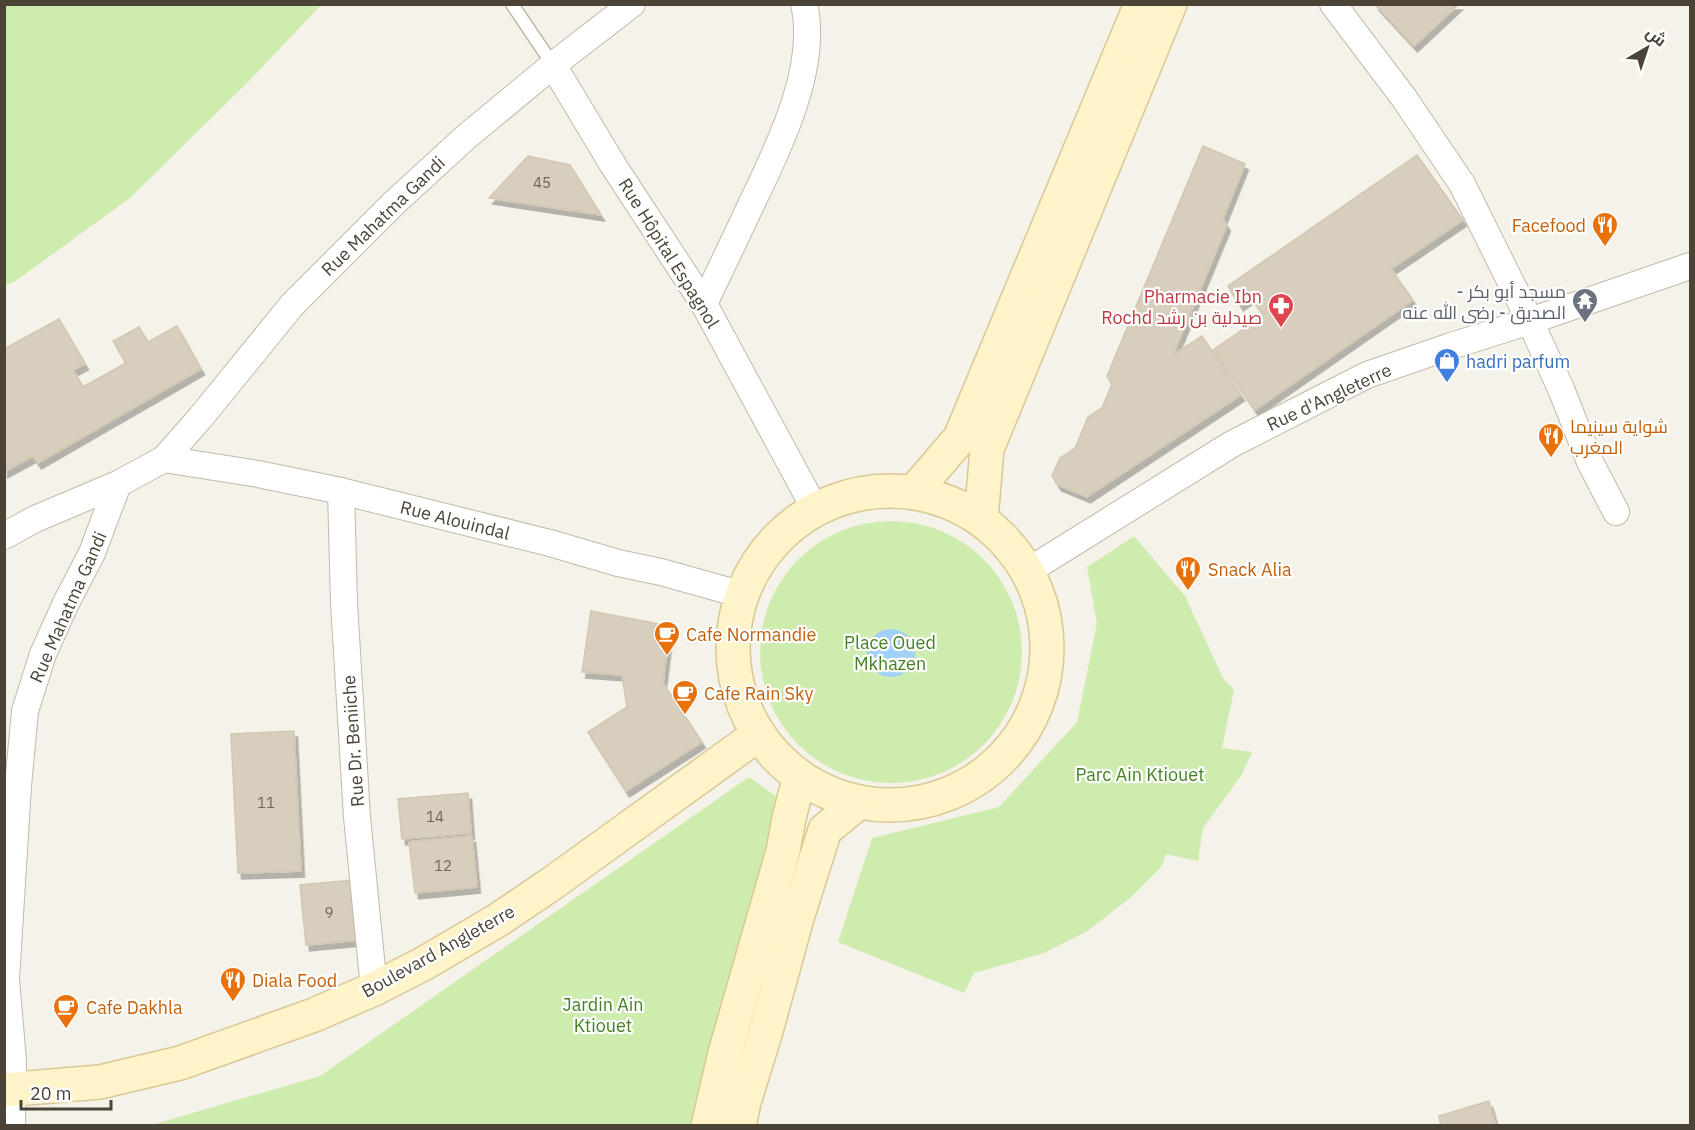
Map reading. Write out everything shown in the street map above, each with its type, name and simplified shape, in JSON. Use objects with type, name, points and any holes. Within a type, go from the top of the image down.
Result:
[{"type":"main road","points":[[917,488],[981,519],[1011,546],[1028,571],[1044,613],[1048,658],[1039,702],[1018,742],[986,774],[947,796],[903,806],[859,802],[829,795],[799,779],[777,759],[759,734],[740,696],[733,654],[737,612],[743,595],[753,570],[780,536],[815,509],[859,493],[905,491],[917,488],[960,438],[1141,4]]},
{"type":"main road","points":[[981,519],[987,449],[1170,4]]},
{"type":"main road","name":"Boulevard Angleterre","points":[[9,1090],[100,1082],[180,1063],[293,1023],[374,989],[423,964],[498,920],[759,734]]},
{"type":"main road","points":[[708,1125],[724,1053],[783,851],[799,779]]},
{"type":"main road","points":[[739,1125],[800,909],[825,830],[859,802]]},
{"type":"street","name":"Rue Mahatma Gandi","points":[[164,459],[300,297],[394,202],[466,137],[632,4]]},
{"type":"street","points":[[704,304],[774,156],[799,90],[806,54],[807,20],[804,4]]},
{"type":"street","points":[[1333,4],[1404,98],[1462,184],[1530,321],[1561,389],[1590,462],[1616,512]]},
{"type":"street","name":"Rue Hôpital Espagnol","points":[[553,65],[614,165],[704,304],[815,509]]},
{"type":"street","name":"Rue d'Angleterre","points":[[1028,571],[1232,444],[1367,375],[1690,266]]},
{"type":"street","points":[[4,536],[35,519],[118,484],[164,459]]},
{"type":"street","name":"Rue Alouindal","points":[[164,459],[258,474],[341,491],[550,543],[743,595]]},
{"type":"street","name":"Rue Mahatma Gandi","points":[[12,1125],[9,1090],[13,1061],[6,980],[25,711],[43,654],[92,553],[118,484]]},
{"type":"street","name":"Rue Dr. Beniiche","points":[[341,491],[344,603],[357,818],[374,989]]},
{"type":"lane","name":"Rue Hôpital Espagnol","points":[[512,4],[553,65]]},
{"type":"green space","points":[[4,5],[321,5],[248,82],[130,198],[14,282],[5,285]]},
{"type":"green space","name":"Place Oued Mkhazen","points":[[891,521],[916,524],[941,531],[964,543],[992,569],[1012,602],[1019,627],[1022,652],[1019,677],[1012,702],[1000,725],[974,753],[941,773],[916,780],[891,783],[866,780],[841,773],[818,761],[790,735],[770,702],[763,677],[760,652],[763,627],[770,602],[782,579],[808,551],[841,531],[866,524]]},
{"type":"green space","name":"Parc Ain Ktiouet","points":[[1134,536],[1185,596],[1223,678],[1234,690],[1222,748],[1252,752],[1241,776],[1203,828],[1198,861],[1166,854],[1161,867],[1130,898],[1086,932],[1044,953],[974,973],[964,993],[838,942],[872,838],[999,807],[1077,722],[1097,623],[1087,567]]},
{"type":"green space","name":"Jardin Ain Ktiouet","points":[[749,777],[780,799],[703,1076],[694,1125],[148,1126],[320,1076]]},
{"type":"water","points":[[886,629],[896,629],[911,639],[915,653],[914,662],[905,673],[896,677],[886,677],[871,667],[867,658],[867,648],[877,633]]},
{"type":"building","points":[[1375,4],[1459,4],[1414,46]]},
{"type":"building","points":[[1203,146],[1245,164],[1223,219],[1227,225],[1173,355],[1202,336],[1241,395],[1087,497],[1058,485],[1052,476],[1060,458],[1075,448],[1088,417],[1102,408],[1112,384],[1107,376]]},
{"type":"building","points":[[1417,155],[1463,220],[1391,269],[1413,300],[1255,410],[1213,350],[1264,315],[1251,297],[1240,305],[1228,286]]},
{"type":"building","points":[[528,156],[570,165],[601,215],[489,198]]},
{"type":"building","points":[[59,319],[85,364],[73,370],[83,387],[126,363],[113,341],[139,327],[148,342],[177,326],[201,369],[38,463],[33,456],[4,472],[4,349]]},
{"type":"building","points":[[591,611],[670,626],[663,683],[702,742],[626,791],[588,732],[627,707],[622,675],[582,672]]},
{"type":"building","points":[[294,731],[301,871],[238,873],[231,734]]},
{"type":"building","points":[[468,793],[471,833],[402,839],[398,799]]},
{"type":"building","points":[[472,836],[477,887],[415,893],[409,842]]},
{"type":"building","points":[[353,880],[358,940],[306,945],[300,885]]},
{"type":"building","points":[[1489,1101],[1496,1126],[1441,1126],[1439,1116]]},
{"type":"place","name":"Facefood","points":[[1605,248]]},
{"type":"place","name":"- مسجد أبو بكر الصديق - رضى الله عنه","points":[[1585,324]]},
{"type":"place","name":"Pharmacie Ibn Rochd صيدلية بن رشد","points":[[1281,329]]},
{"type":"place","name":"hadri parfum","points":[[1447,384]]},
{"type":"place","name":"شواية سينيما المغرب","points":[[1551,459]]},
{"type":"place","name":"Snack Alia","points":[[1188,592]]},
{"type":"place","name":"Cafe Normandie","points":[[667,657]]},
{"type":"place","name":"Cafe Rain Sky","points":[[685,716]]},
{"type":"place","name":"Diala Food","points":[[233,1003]]},
{"type":"place","name":"Cafe Dakhla","points":[[66,1030]]}]
